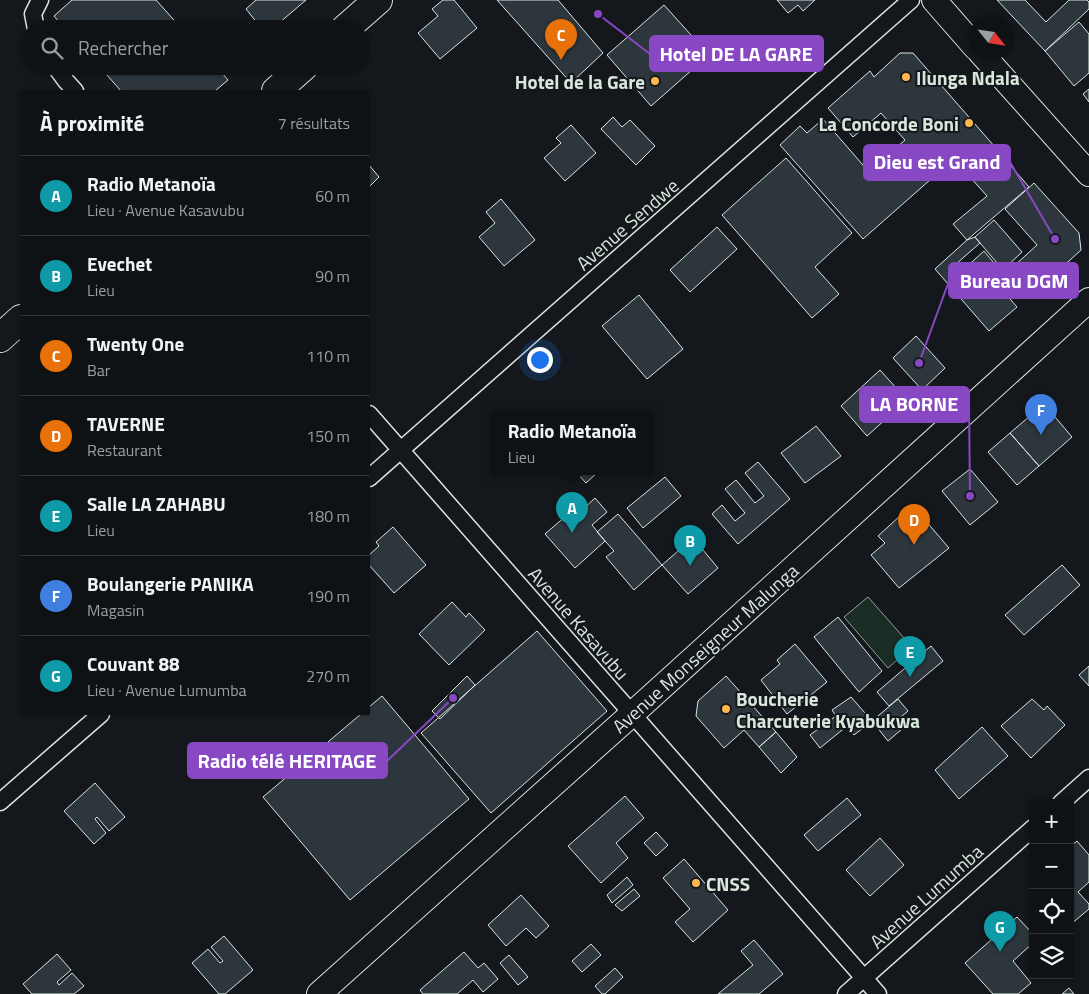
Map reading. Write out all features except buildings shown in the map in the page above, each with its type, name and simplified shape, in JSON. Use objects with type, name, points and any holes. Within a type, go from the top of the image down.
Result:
[{"type":"highway","points":[[356,20],[378,0]]},
{"type":"highway","points":[[277,90],[294,75]]},
{"type":"highway","points":[[0,338],[20,320]]},
{"type":"street","points":[[34,20],[33,14],[40,0]]},
{"type":"street","name":"Avenue Sendwe","points":[[370,477],[912,0]]},
{"type":"street","points":[[934,0],[969,40]]},
{"type":"street","points":[[987,60],[1089,174]]},
{"type":"street","points":[[62,75],[74,90]]},
{"type":"street","name":"Avenue Monseigneur Malunga","points":[[318,994],[632,714],[1089,300]]},
{"type":"street","name":"Avenue Kasavubu","points":[[370,415],[878,994]]},
{"type":"street","points":[[0,802],[100,715]]},
{"type":"street","points":[[1065,799],[1089,778]]},
{"type":"street","name":"Avenue Lumumba","points":[[846,994],[1029,832]]},
{"type":"green space","points":[[868,597],[912,647],[888,668],[844,617]]},
{"type":"place","name":"Hotel DE LA GARE","points":[[598,14]]},
{"type":"place","name":"Twenty One","points":[[561,60]]},
{"type":"place","name":"Ilunga Ndala","points":[[906,77]]},
{"type":"place","name":"Hotel de la Gare","points":[[655,81]]},
{"type":"place","name":"La Concorde Boni","points":[[969,123]]},
{"type":"place","name":"Dieu est Grand","points":[[1055,239]]},
{"type":"place","name":"Bureau DGM","points":[[919,363]]},
{"type":"place","name":"Boulangerie PANIKA","points":[[1041,435]]},
{"type":"place","name":"LA BORNE","points":[[970,496]]},
{"type":"place","name":"Radio Metanoïa","points":[[572,533]]},
{"type":"place","name":"TAVERNE","points":[[914,545]]},
{"type":"place","name":"Evechet","points":[[690,566]]},
{"type":"place","name":"Salle LA ZAHABU","points":[[910,677]]},
{"type":"place","name":"Radio télé HERITAGE","points":[[453,698]]},
{"type":"place","name":"Boucherie Charcuterie Kyabukwa","points":[[726,709]]},
{"type":"place","name":"CNSS","points":[[696,883]]},
{"type":"place","name":"Couvant 88","points":[[1000,952]]}]
